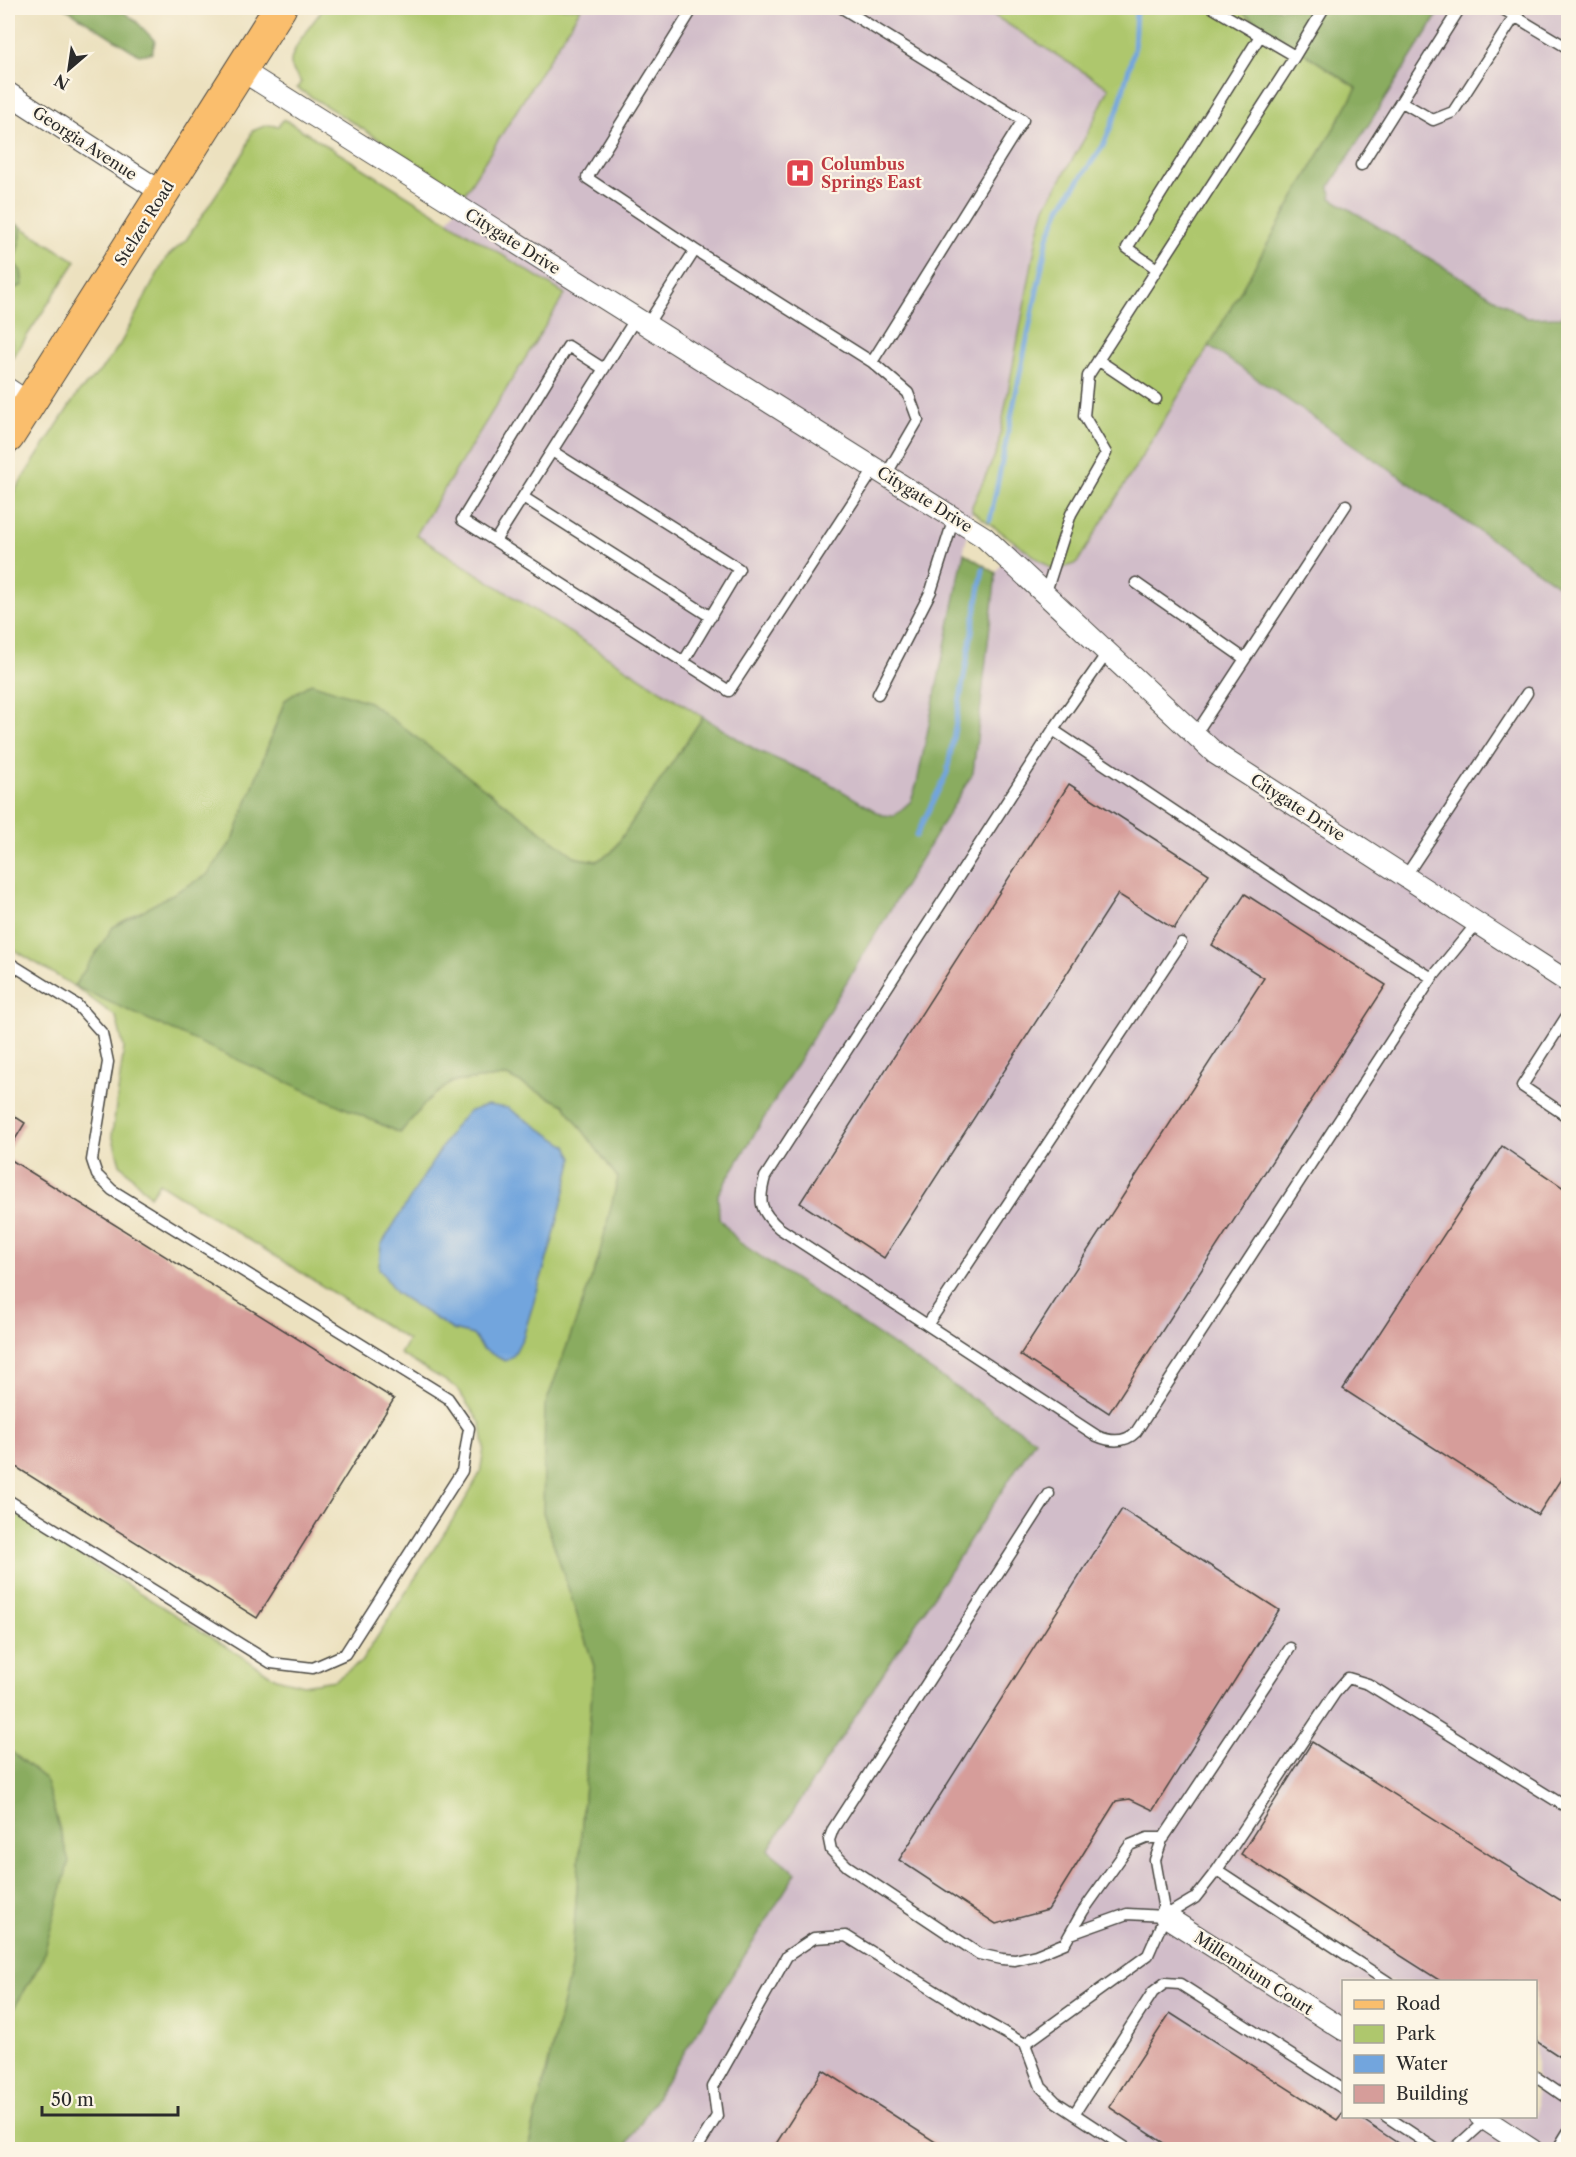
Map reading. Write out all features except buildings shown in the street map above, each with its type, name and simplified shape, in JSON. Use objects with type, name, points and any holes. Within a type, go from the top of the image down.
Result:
[{"type":"main road","name":"Stelzer Road","points":[[8,437],[18,396],[163,193],[280,8]]},
{"type":"street","name":"Citygate Drive","points":[[241,70],[984,537],[1216,754],[1569,982]]},
{"type":"street","name":"Georgia Avenue","points":[[8,93],[163,193]]},
{"type":"street","name":"Millennium Court","points":[[1165,1916],[1342,2029]]},
{"type":"street","points":[[1483,2118],[1532,2150]]},
{"type":"lane","points":[[604,369],[568,346],[462,520],[729,691],[918,420],[908,393],[872,362],[695,250],[587,178],[693,8]]},
{"type":"lane","points":[[842,8],[1023,120],[872,362]]},
{"type":"lane","points":[[1212,8],[1228,11],[1260,36],[1295,56]]},
{"type":"lane","points":[[1361,165],[1460,8]]},
{"type":"lane","points":[[1501,8],[1569,48]]},
{"type":"lane","points":[[1045,594],[1071,514],[1106,453],[1084,416],[1088,376],[1295,56],[1321,9]]},
{"type":"lane","points":[[1402,102],[1433,120],[1453,112],[1515,16]]},
{"type":"lane","points":[[1157,269],[1127,248],[1260,36]]},
{"type":"lane","points":[[495,541],[604,369],[695,250]]},
{"type":"lane","points":[[1098,360],[1156,399]]},
{"type":"lane","points":[[552,451],[739,569],[684,661]]},
{"type":"lane","points":[[523,496],[711,617]]},
{"type":"lane","points":[[1196,735],[1346,505]]},
{"type":"lane","points":[[878,694],[931,591],[954,518]]},
{"type":"lane","points":[[1136,583],[1245,659]]},
{"type":"lane","points":[[1107,653],[1053,730],[765,1177],[761,1190],[761,1205],[766,1216],[780,1228],[1097,1436],[1110,1442],[1131,1437],[1432,978],[1477,923]]},
{"type":"lane","points":[[1405,877],[1527,693]]},
{"type":"lane","points":[[1053,730],[1306,899],[1432,978]]},
{"type":"lane","points":[[928,1324],[1181,943]]},
{"type":"lane","points":[[8,962],[77,1005],[102,1033],[108,1062],[92,1160],[97,1175],[104,1183],[447,1398],[469,1428],[462,1471],[345,1654],[313,1668],[271,1663],[8,1500]]},
{"type":"lane","points":[[1569,1014],[1522,1086],[1569,1117]]},
{"type":"lane","points":[[1049,1494],[833,1829],[830,1840],[831,1850],[847,1866],[979,1954],[1015,1960],[1036,1955],[1065,1943],[1083,1911],[1122,1853],[1130,1845],[1147,1838],[1164,1838]]},
{"type":"lane","points":[[1025,2044],[1148,1955],[1165,1916],[1155,1860],[1164,1838],[1290,1648]]},
{"type":"lane","points":[[1071,1934],[1127,1914],[1165,1916],[1194,1898],[1217,1870],[1335,1693],[1348,1678],[1368,1684],[1569,1808]]},
{"type":"lane","points":[[1217,1870],[1385,1980]]},
{"type":"lane","points":[[696,2150],[717,2116],[713,2087],[787,1956],[814,1938],[846,1936],[980,2019],[1025,2044],[1041,2087],[1056,2102],[1129,2150]]},
{"type":"lane","points":[[1074,2114],[1153,1992],[1165,1983],[1180,1984],[1342,2088]]},
{"type":"lane","points":[[1537,2078],[1569,2099]]},
{"type":"lane","points":[[1389,2118],[1437,2150]]},
{"type":"lane","points":[[1453,2150],[1483,2118]]},
{"type":"lane","points":[[1557,2150],[1569,2132]]},
{"type":"shaded area","points":[[581,8],[982,8],[1109,88],[1090,131],[1046,207],[1038,232],[997,451],[972,506],[917,783],[911,801],[894,816],[882,815],[822,779],[756,750],[415,535],[565,294],[448,221]]},
{"type":"shaded area","points":[[1442,8],[1568,8],[1568,311],[1560,317],[1528,318],[1331,198],[1329,186]]},
{"type":"shaded area","points":[[1209,346],[1568,592],[1568,2149],[624,2150],[796,1873],[768,1850],[1035,1440],[739,1241],[719,1218],[718,1194],[973,774],[996,573],[1014,540],[1055,571],[1077,563]]},
{"type":"green space","points":[[65,8],[118,8],[136,21],[155,41],[152,53],[139,55]]},
{"type":"green space","points":[[324,8],[581,8],[465,193],[297,88],[301,82],[292,68],[291,59],[303,36]]},
{"type":"green space","points":[[982,8],[1236,8],[1357,88],[1209,346],[1077,563],[1055,571],[972,511],[972,506],[997,451],[1038,232],[1045,207],[1089,131],[1109,88]]},
{"type":"green space","points":[[1236,8],[1442,8],[1330,186],[1331,198],[1527,318],[1560,317],[1568,311],[1568,592],[1209,346],[1357,88]]},
{"type":"green space","points":[[284,119],[565,294],[416,535],[703,717],[612,852],[597,861],[577,858],[285,700],[233,840],[207,876],[113,927],[400,1133],[429,1099],[453,1082],[507,1076],[564,1105],[618,1178],[543,1512],[594,1666],[571,1968],[528,2149],[8,2149],[8,2018],[42,1961],[45,1779],[8,1749],[8,1510],[276,1678],[303,1685],[335,1680],[361,1662],[461,1507],[480,1473],[484,1448],[481,1424],[456,1387],[400,1354],[408,1340],[159,1183],[150,1196],[120,1164],[112,1135],[124,1048],[116,1017],[74,986],[8,946],[8,501],[78,393],[100,371],[119,346],[166,258],[186,240],[245,151],[252,131],[267,125],[278,126]],"holes":[[[573,1158],[553,1239],[523,1337],[513,1356],[504,1361],[483,1349],[473,1335],[453,1330],[396,1293],[379,1268],[382,1245]]]},
{"type":"green space","points":[[8,219],[21,227],[21,237],[14,262],[21,271],[23,285],[8,291]]},
{"type":"green space","points":[[21,227],[76,261],[12,359],[13,350],[8,323],[8,291],[23,285],[21,271],[13,262],[21,237]]},
{"type":"green space","points":[[964,553],[996,573],[973,773],[718,1194],[719,1218],[739,1242],[1035,1440],[768,1850],[796,1873],[624,2149],[528,2149],[571,1968],[594,1666],[543,1512],[545,1406],[598,1260],[618,1178],[564,1105],[507,1076],[452,1082],[429,1099],[400,1133],[74,986],[113,927],[207,875],[233,840],[285,700],[311,683],[369,702],[577,858],[597,861],[612,852],[703,717],[756,750],[822,779],[882,815],[894,816],[911,801],[917,783]]},
{"type":"green space","points":[[8,1749],[45,1779],[69,1861],[42,1961],[8,2018]]},
{"type":"water","points":[[487,1105],[508,1108],[567,1146],[573,1158],[553,1239],[523,1337],[513,1356],[505,1361],[483,1349],[473,1335],[453,1330],[396,1293],[379,1268],[381,1245],[455,1126],[468,1112]]},
{"type":"waterway","points":[[990,520],[1048,237],[1061,206],[1103,146],[1118,109],[1134,50],[1136,8]]},
{"type":"waterway","points":[[916,836],[947,773],[983,569]]},
{"type":"place","name":"Columbus Springs East","points":[[800,173]]}]
